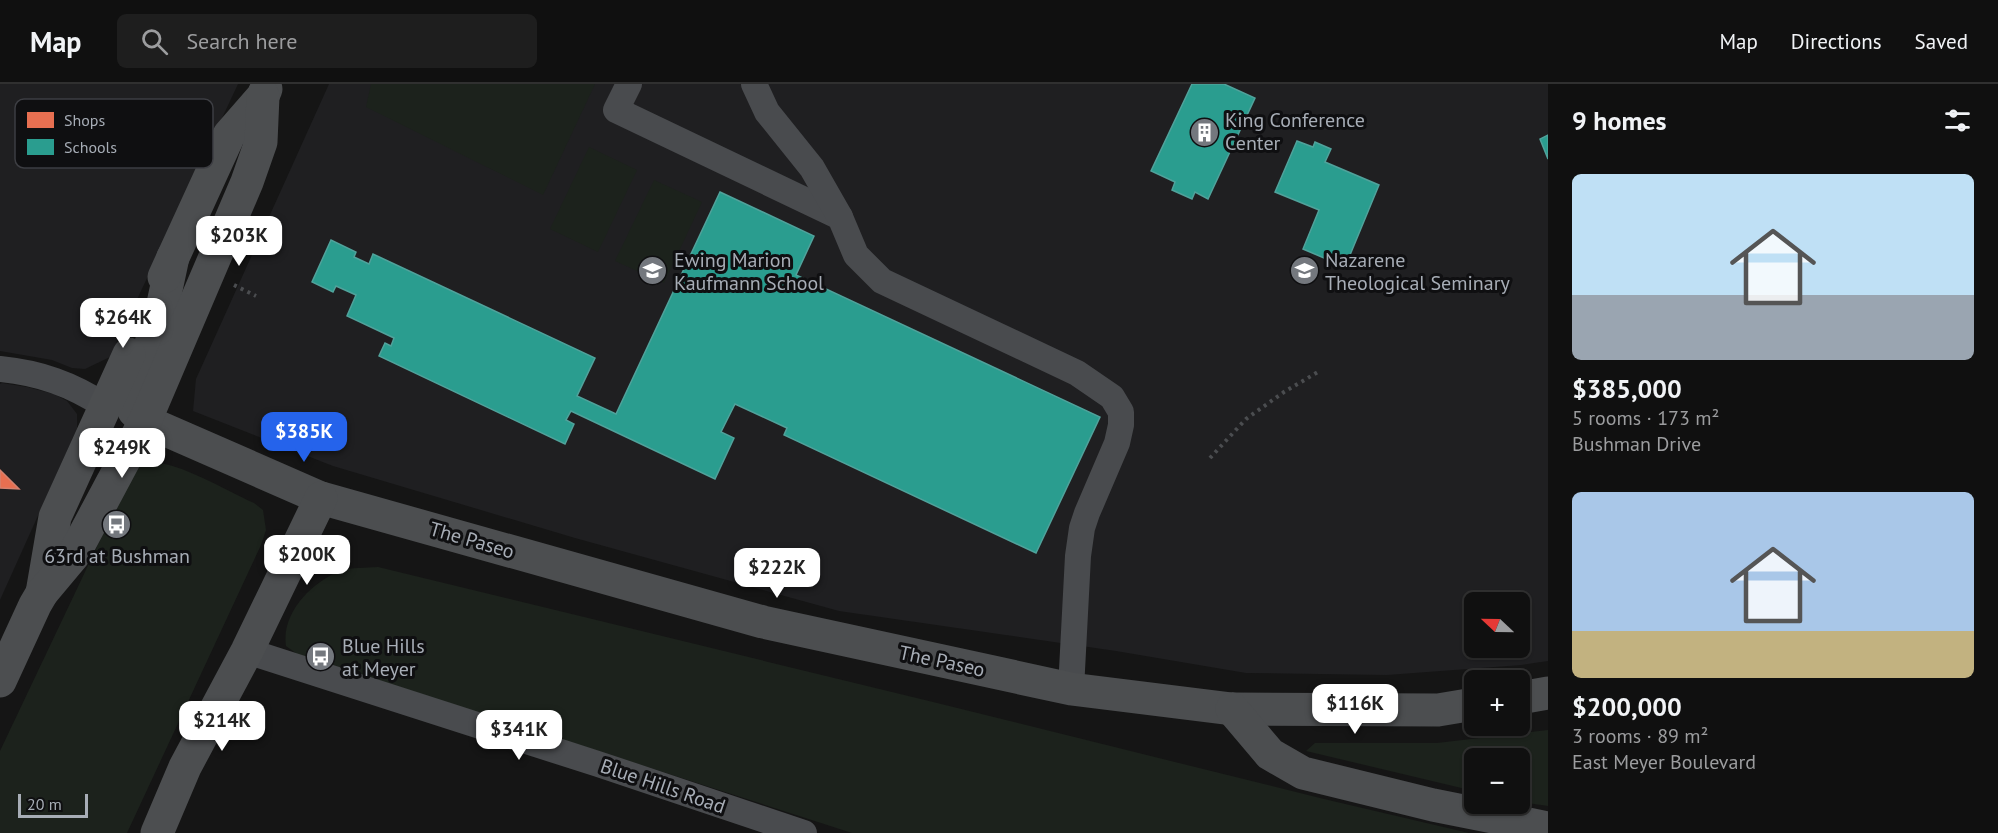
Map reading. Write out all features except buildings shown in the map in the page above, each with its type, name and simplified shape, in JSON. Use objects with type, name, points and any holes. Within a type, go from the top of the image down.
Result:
[{"type":"main road","points":[[42,593],[55,517],[229,135],[266,90]]},
{"type":"main road","points":[[0,681],[42,593],[73,556],[145,421],[248,182],[261,142],[266,90]]},
{"type":"main road","points":[[145,421],[134,411],[133,398],[161,312],[173,257]]},
{"type":"main road","points":[[73,556],[90,487],[110,447],[113,425],[105,406]]},
{"type":"main road","name":"The Paseo","points":[[145,421],[321,498],[763,622],[1071,689],[1232,709],[1438,710],[1464,706]]},
{"type":"main road","points":[[157,833],[185,766],[247,651],[321,498]]},
{"type":"main road","points":[[1530,696],[1548,693]]},
{"type":"main road","points":[[1232,709],[1270,753],[1303,773],[1433,805],[1548,828]]},
{"type":"street","points":[[629,84],[616,110],[840,217]]},
{"type":"street","points":[[754,84],[767,112],[812,168],[840,217],[856,255],[882,281],[1077,373],[1112,398],[1120,412],[1121,425],[1117,442],[1082,528],[1078,556],[1071,689]]},
{"type":"street","points":[[0,369],[21,371],[48,378],[78,389],[105,406]]},
{"type":"street","name":"Blue Hills Road","points":[[247,651],[804,833]]},
{"type":"path","points":[[234,285],[256,296]]},
{"type":"path","points":[[1210,458],[1246,419],[1284,392],[1318,372]]},
{"type":"shaded area","points":[[0,84],[238,84],[213,137],[213,99],[15,99],[15,168],[199,168],[110,357],[85,369],[72,368],[52,360],[0,351]]},
{"type":"shaded area","points":[[329,84],[1548,84],[1548,661],[1387,675],[1246,673],[1116,651],[839,611],[575,538],[333,466],[193,411],[196,379]]},
{"type":"shaded area","points":[[371,84],[595,84],[543,195],[366,107]]},
{"type":"shaded area","points":[[589,147],[637,170],[598,252],[550,229]]},
{"type":"shaded area","points":[[654,180],[702,202],[664,283],[615,261]]},
{"type":"shaded area","points":[[0,384],[54,394],[67,401],[77,414],[77,429],[0,600]]},
{"type":"shaded area","points":[[151,462],[189,472],[254,503],[263,510],[266,530],[261,545],[127,833],[0,833],[0,751],[131,475],[139,465]]},
{"type":"shaded area","points":[[378,567],[1469,833],[852,833],[297,654],[286,646],[288,622],[309,591],[340,571]]},
{"type":"shaded area","points":[[1548,730],[1548,806],[1530,803],[1530,748],[1464,748],[1464,789],[1306,751],[1315,743],[1437,743],[1497,736],[1530,736],[1530,732]]},
{"type":"place","name":"King Conference Center","points":[[1204,132]]},
{"type":"place","name":"Ewing Marion Kaufmann School","points":[[653,271]]},
{"type":"place","name":"Nazarene Theological Seminary","points":[[1304,271]]},
{"type":"place","name":"63rd at Bushman","points":[[117,525]]},
{"type":"place","name":"Blue Hills at Meyer","points":[[321,657]]}]
